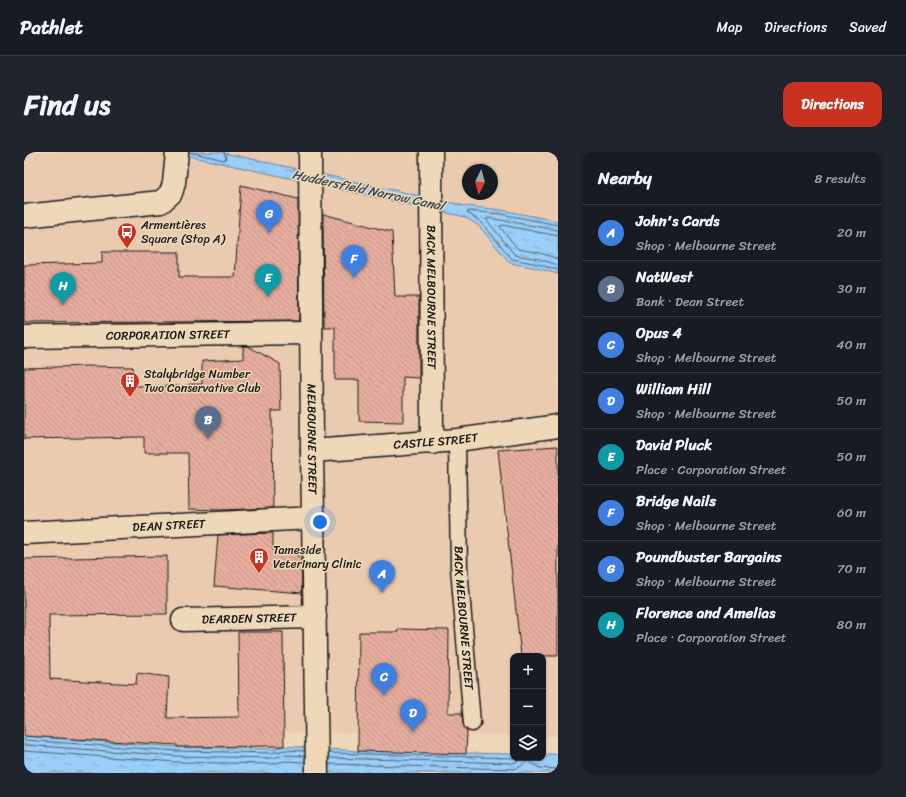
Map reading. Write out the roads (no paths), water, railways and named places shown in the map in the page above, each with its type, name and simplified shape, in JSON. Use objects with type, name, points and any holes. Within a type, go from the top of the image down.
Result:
[{"type":"street","name":"MELBOURNE STREET","points":[[310,152],[309,205],[317,773]]},
{"type":"street","name":"BACK MELBOURNE STREET","points":[[431,160],[432,443]]},
{"type":"street","points":[[24,216],[161,202],[171,193],[174,183],[176,161]]},
{"type":"street","name":"CORPORATION STREET","points":[[24,338],[311,333]]},
{"type":"street","name":"CASTLE STREET","points":[[312,451],[432,443],[558,426]]},
{"type":"street","name":"DEAN STREET","points":[[24,533],[313,518]]},
{"type":"street","name":"DEARDEN STREET","points":[[183,620],[315,617]]},
{"type":"lane","name":"BACK MELBOURNE STREET","points":[[456,440],[458,568],[472,723]]},
{"type":"water","name":"Huddersfield Narrow Canal","points":[[171,152],[220,152],[466,206],[501,210],[558,221],[558,274],[510,263],[479,226],[465,217]]},
{"type":"water","points":[[24,736],[177,747],[272,749],[284,746],[358,751],[510,754],[510,761],[546,761],[546,754],[558,754],[558,773],[24,773]]},
{"type":"place","name":"Poundbuster Bargains","points":[[269,233]]},
{"type":"place","name":"Armentières Square (Stop A)","points":[[127,249]]},
{"type":"place","name":"Bridge Nails","points":[[354,278]]},
{"type":"place","name":"David Pluck","points":[[268,297]]},
{"type":"place","name":"Florence and Amelias","points":[[63,305]]},
{"type":"place","name":"Stalybridge Number Two Conservative Club","points":[[130,398]]},
{"type":"place","name":"NatWest","points":[[208,439]]},
{"type":"place","name":"Tameside Veterinary Clinic","points":[[259,574]]},
{"type":"place","name":"John's Cards","points":[[382,593]]},
{"type":"place","name":"Opus 4","points":[[384,696]]},
{"type":"place","name":"William Hill","points":[[413,732]]}]
